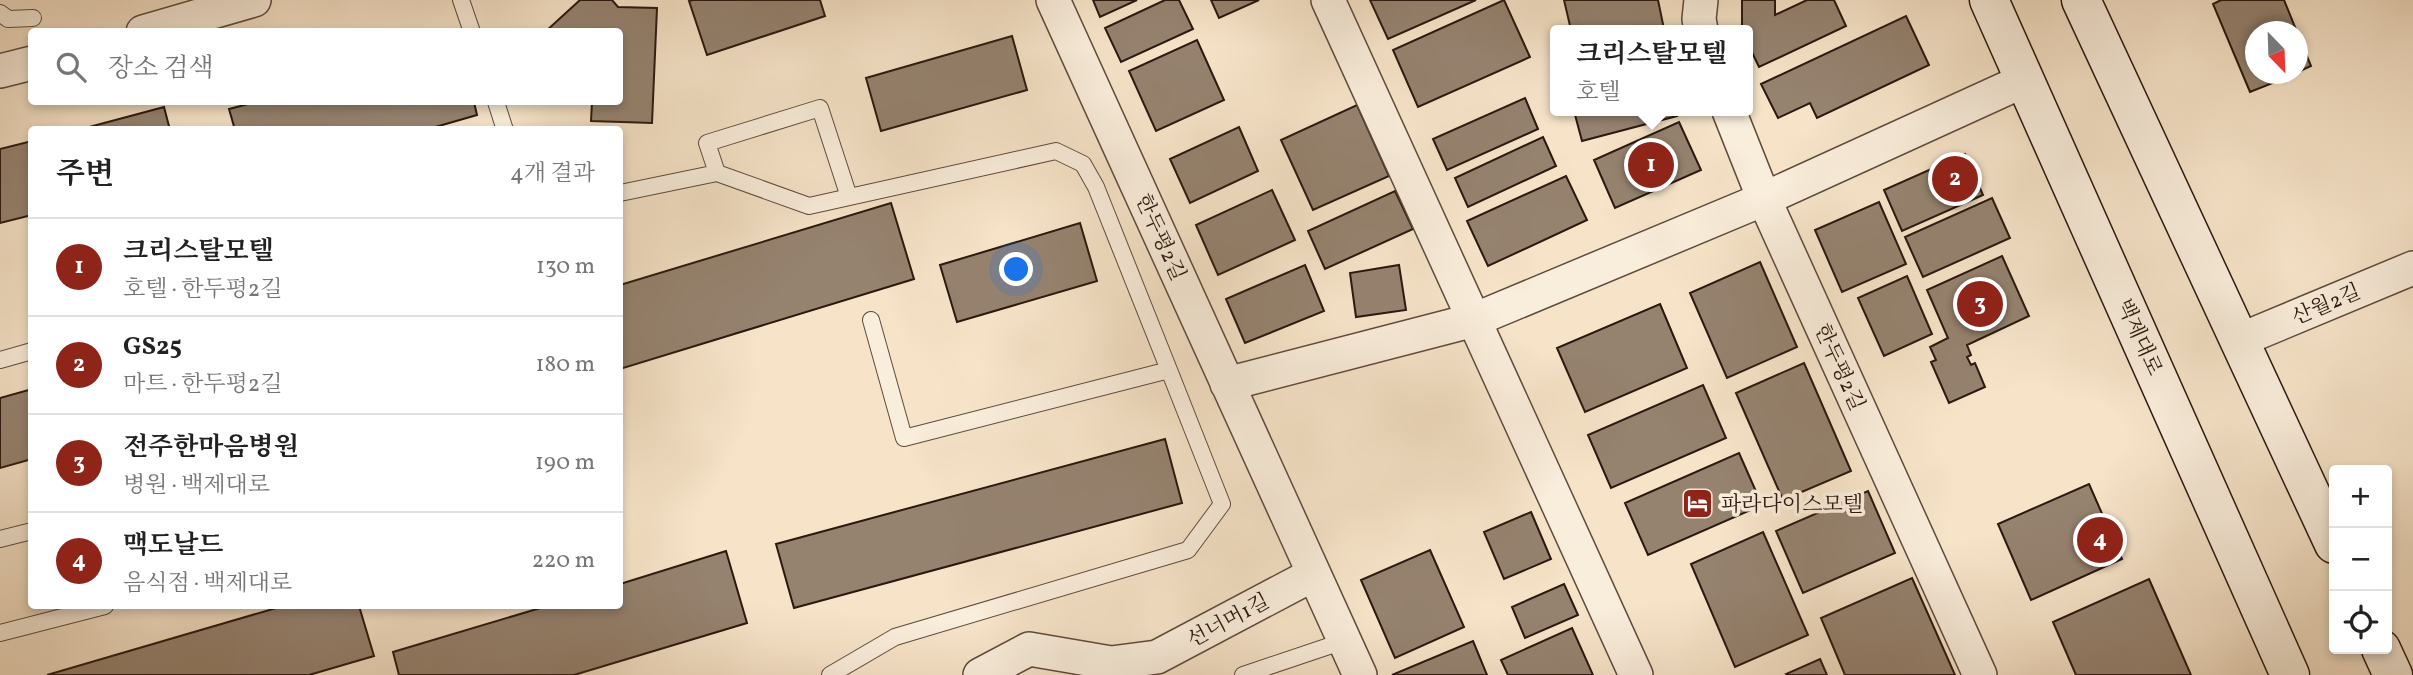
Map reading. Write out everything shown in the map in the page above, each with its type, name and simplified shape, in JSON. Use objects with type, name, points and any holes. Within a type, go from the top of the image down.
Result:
[{"type":"street","points":[[157,28],[254,0]]},
{"type":"street","name":"한두평2길","points":[[1053,0],[1360,675]]},
{"type":"street","points":[[1328,0],[1636,675]]},
{"type":"street","points":[[1700,25],[1701,0]]},
{"type":"street","name":"백제대로","points":[[1989,0],[2290,675]]},
{"type":"street","points":[[2081,0],[2329,533]]},
{"type":"street","points":[[0,72],[28,64]]},
{"type":"street","points":[[1227,384],[1474,320],[1764,199],[2025,80]]},
{"type":"street","name":"한두평2길","points":[[1731,116],[1764,199],[1980,675]]},
{"type":"street","name":"산월2길","points":[[2240,340],[2413,268]]},
{"type":"street","name":"선너머1길","points":[[981,675],[1029,649],[1111,663],[1157,657],[1314,574]]},
{"type":"street","points":[[2383,654],[2393,675]]},
{"type":"lane","points":[[461,0],[471,28]]},
{"type":"lane","points":[[0,13],[8,19],[33,18]]},
{"type":"lane","points":[[497,105],[505,126]]},
{"type":"lane","points":[[717,173],[707,143],[820,108],[849,197]]},
{"type":"lane","points":[[623,192],[717,173],[809,206],[1056,151],[1083,164],[1096,187],[1222,504],[1188,550],[895,637],[830,675]]},
{"type":"lane","points":[[871,320],[904,438],[1169,370]]},
{"type":"lane","points":[[0,360],[28,352]]},
{"type":"lane","points":[[0,539],[28,532]]},
{"type":"lane","points":[[0,633],[94,609]]},
{"type":"lane","points":[[1243,675],[1344,641]]},
{"type":"building","points":[[580,0],[612,0],[618,7],[657,8],[652,123],[591,121],[592,105],[623,105],[623,28],[549,28]]},
{"type":"building","points":[[820,0],[825,16],[707,55],[689,1]]},
{"type":"building","points":[[1093,0],[1137,0],[1100,17]]},
{"type":"building","points":[[1165,0],[1179,0],[1193,29],[1121,62],[1105,28]]},
{"type":"building","points":[[1211,0],[1259,0],[1219,18]]},
{"type":"building","points":[[1370,0],[1476,0],[1388,39]]},
{"type":"building","points":[[1504,0],[1530,57],[1418,107],[1393,50]]},
{"type":"building","points":[[1564,0],[1658,0],[1663,25],[1570,25]]},
{"type":"building","points":[[1742,0],[1775,0],[1775,15],[1807,0],[1834,0],[1846,26],[1759,67],[1753,54],[1753,25],[1742,25]]},
{"type":"building","points":[[2221,0],[2284,0],[2293,21],[2245,21],[2245,80],[2213,4]]},
{"type":"building","points":[[1906,16],[1929,65],[1817,118],[1810,103],[1778,118],[1761,84]]},
{"type":"building","points":[[1012,36],[1027,90],[881,131],[866,78]]},
{"type":"building","points":[[1197,40],[1224,100],[1156,131],[1129,71]]},
{"type":"building","points":[[2247,84],[2270,84],[2250,92]]},
{"type":"building","points":[[1525,98],[1538,129],[1447,170],[1433,139]]},
{"type":"building","points":[[244,105],[475,105],[477,115],[439,126],[234,126],[229,109]]},
{"type":"building","points":[[1357,105],[1389,176],[1313,210],[1281,140]]},
{"type":"building","points":[[164,107],[169,126],[93,126]]},
{"type":"building","points":[[1575,116],[1677,116],[1582,141]]},
{"type":"building","points":[[1679,122],[1701,170],[1615,208],[1594,160]]},
{"type":"building","points":[[1239,127],[1258,171],[1190,203],[1170,159]]},
{"type":"building","points":[[1543,137],[1556,166],[1468,207],[1455,178]]},
{"type":"building","points":[[28,142],[28,216],[0,223],[0,149]]},
{"type":"building","points":[[1965,154],[1983,195],[1902,231],[1884,190]]},
{"type":"building","points":[[1566,176],[1587,220],[1488,266],[1467,221]]},
{"type":"building","points":[[1272,190],[1295,240],[1218,275],[1196,225]]},
{"type":"building","points":[[1395,191],[1413,229],[1325,269],[1308,231]]},
{"type":"building","points":[[1992,198],[2010,238],[1923,277],[1905,237]]},
{"type":"building","points":[[1879,202],[1906,264],[1842,292],[1815,230]]},
{"type":"building","points":[[891,203],[914,279],[623,368],[623,284]]},
{"type":"building","points":[[1080,223],[1097,281],[957,322],[940,265]]},
{"type":"building","points":[[2002,256],[2029,316],[1967,345],[1971,355],[1967,357],[1971,365],[1975,363],[1985,387],[1949,403],[1931,362],[1936,360],[1930,347],[1948,338],[1927,290]]},
{"type":"building","points":[[1760,262],[1797,347],[1727,378],[1690,293]]},
{"type":"building","points":[[1305,265],[1324,311],[1245,343],[1226,299]]},
{"type":"building","points":[[1399,265],[1406,310],[1356,317],[1350,273]]},
{"type":"building","points":[[1907,276],[1932,334],[1884,356],[1858,298]]},
{"type":"building","points":[[1660,304],[1687,368],[1585,412],[1557,348]]},
{"type":"building","points":[[1804,363],[1851,471],[1783,500],[1736,393]]},
{"type":"building","points":[[1703,385],[1726,438],[1611,488],[1588,435]]},
{"type":"building","points":[[28,390],[28,460],[0,468],[0,398]]},
{"type":"building","points":[[1165,439],[1182,503],[794,608],[776,544]]},
{"type":"building","points":[[1739,453],[1762,505],[1648,555],[1625,503]]},
{"type":"building","points":[[2089,484],[2122,559],[2031,600],[1998,524]]},
{"type":"building","points":[[1868,491],[1895,553],[1803,593],[1776,531]]},
{"type":"building","points":[[1531,512],[1551,559],[1504,579],[1484,532]]},
{"type":"building","points":[[1763,532],[1808,635],[1735,667],[1691,564]]},
{"type":"building","points":[[1430,550],[1464,627],[1395,658],[1361,580]]},
{"type":"building","points":[[726,551],[747,623],[574,675],[399,675],[393,652],[537,609],[623,609],[623,583]]},
{"type":"building","points":[[1912,578],[1955,675],[1845,675],[1821,618]]},
{"type":"building","points":[[2149,579],[2191,675],[2076,675],[2053,622]]},
{"type":"building","points":[[1564,584],[1578,615],[1525,638],[1512,607]]},
{"type":"building","points":[[273,609],[360,609],[374,656],[309,675],[47,675]]},
{"type":"building","points":[[1572,628],[1593,675],[1508,675],[1501,660]]},
{"type":"building","points":[[1473,641],[1487,675],[1392,675]]},
{"type":"building","points":[[1820,659],[1827,675],[1786,674]]},
{"type":"place","name":"크리스탈모텔","points":[[1651,165]]},
{"type":"place","name":"GS25","points":[[1955,179]]},
{"type":"place","name":"전주한마음병원","points":[[1980,304]]},
{"type":"place","name":"파라다이스모텔","points":[[1698,504]]},
{"type":"place","name":"맥도날드","points":[[2100,540]]}]
